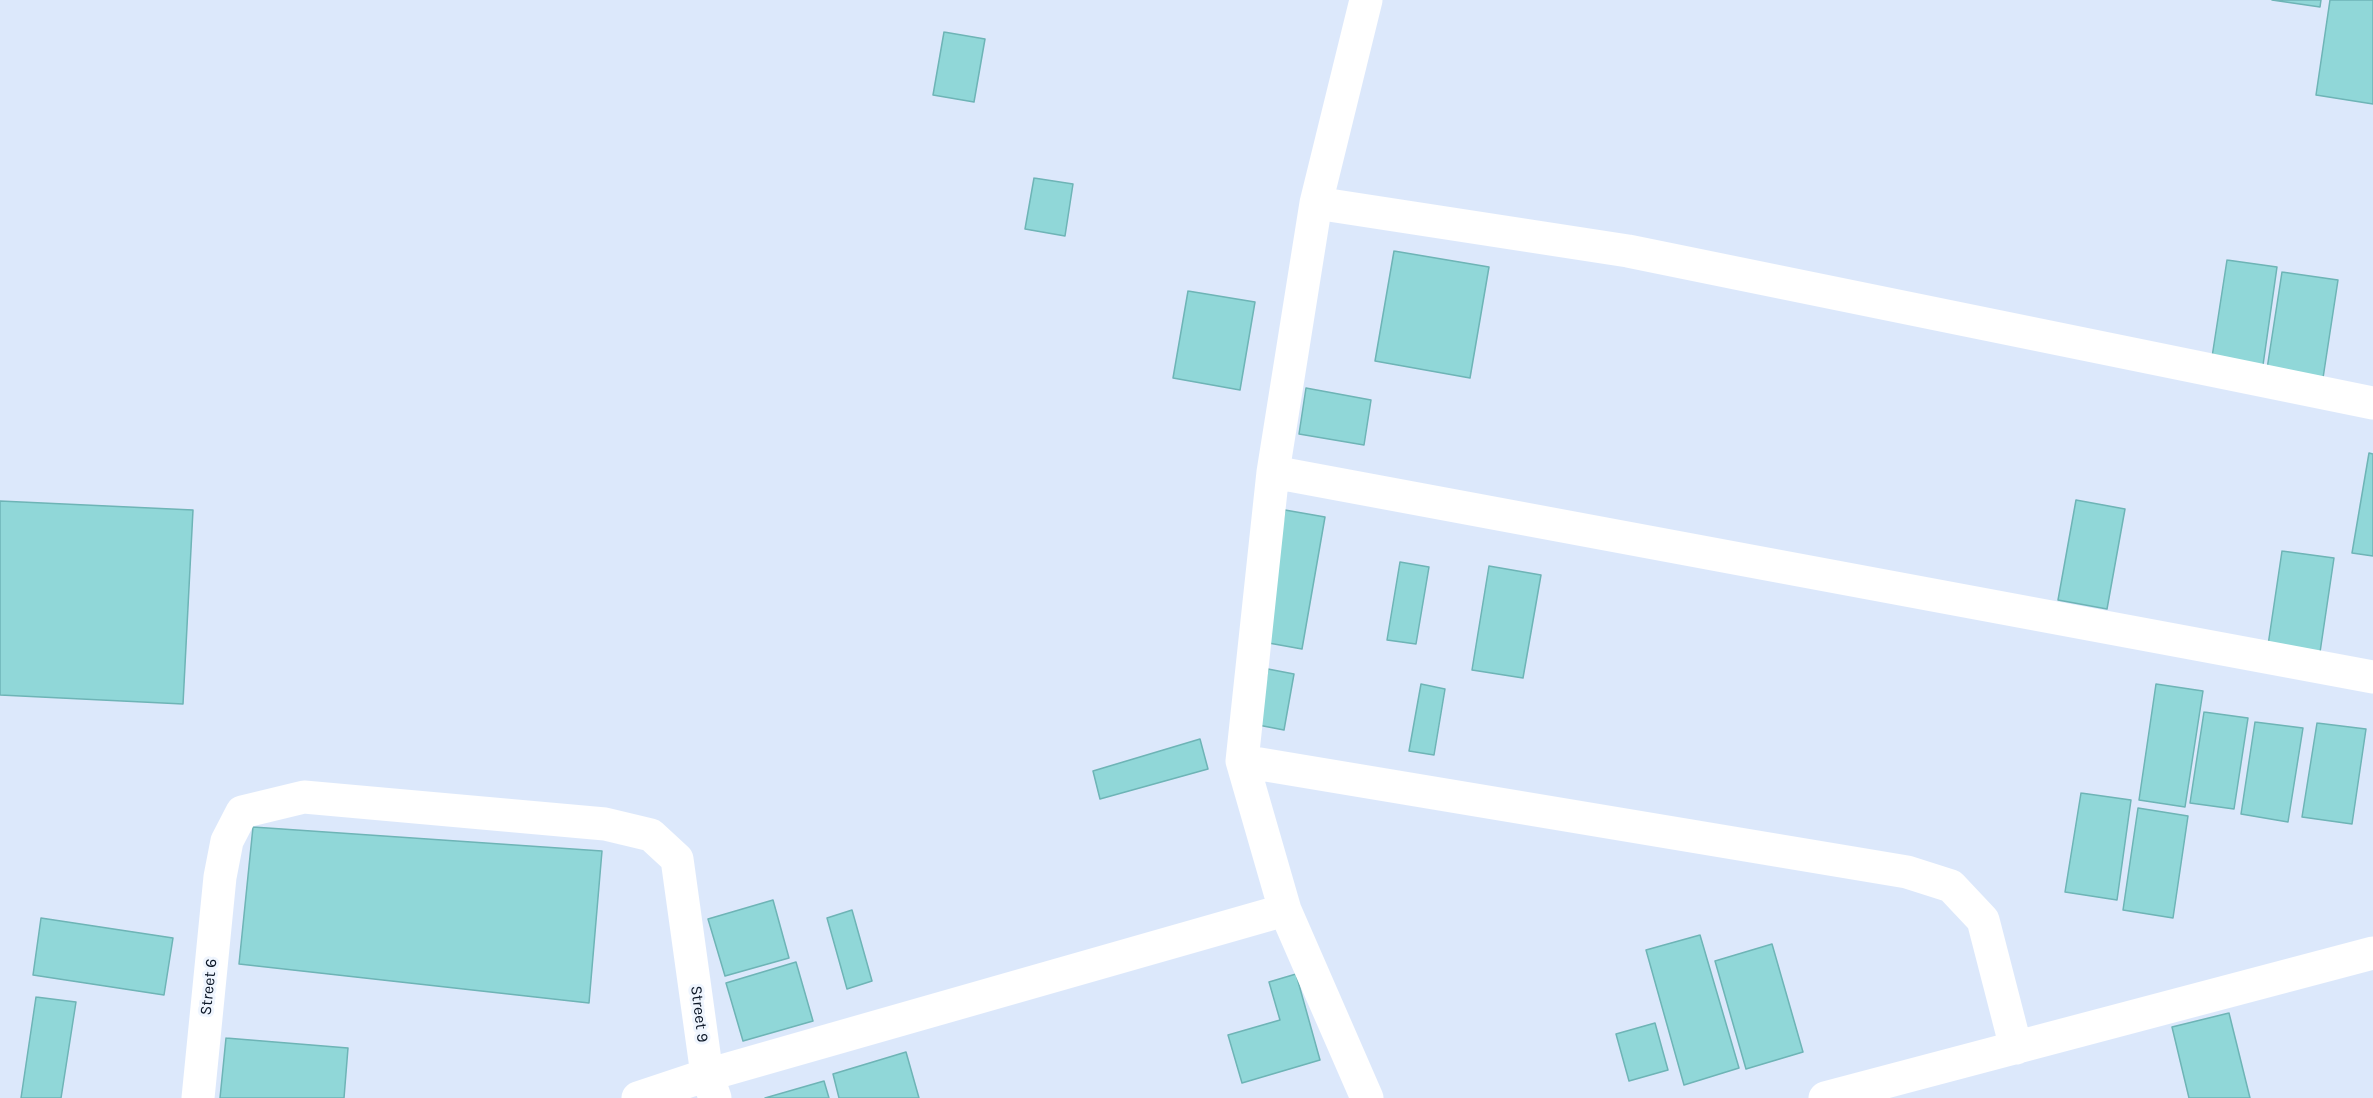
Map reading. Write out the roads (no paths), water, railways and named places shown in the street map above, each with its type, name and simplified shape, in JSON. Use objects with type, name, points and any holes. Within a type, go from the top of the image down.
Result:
[{"type":"street","points":[[1366,0],[1316,203],[1273,472],[1242,761],[1286,910],[1367,1098]]},
{"type":"street","points":[[1316,203],[1628,251],[2373,403]]},
{"type":"street","points":[[1273,472],[2373,677]]},
{"type":"street","points":[[1242,761],[1907,872],[1951,886],[1983,920],[2016,1048]]},
{"type":"street","name":"Street 6","points":[[198,1098],[220,877],[227,841],[242,812],[304,797],[605,824],[651,836],[677,859],[688,929]]},
{"type":"street","points":[[638,1098],[711,1087],[1286,910]]},
{"type":"street","name":"Street 9","points":[[688,929],[711,1087]]},
{"type":"street","points":[[1825,1098],[2373,953]]}]
